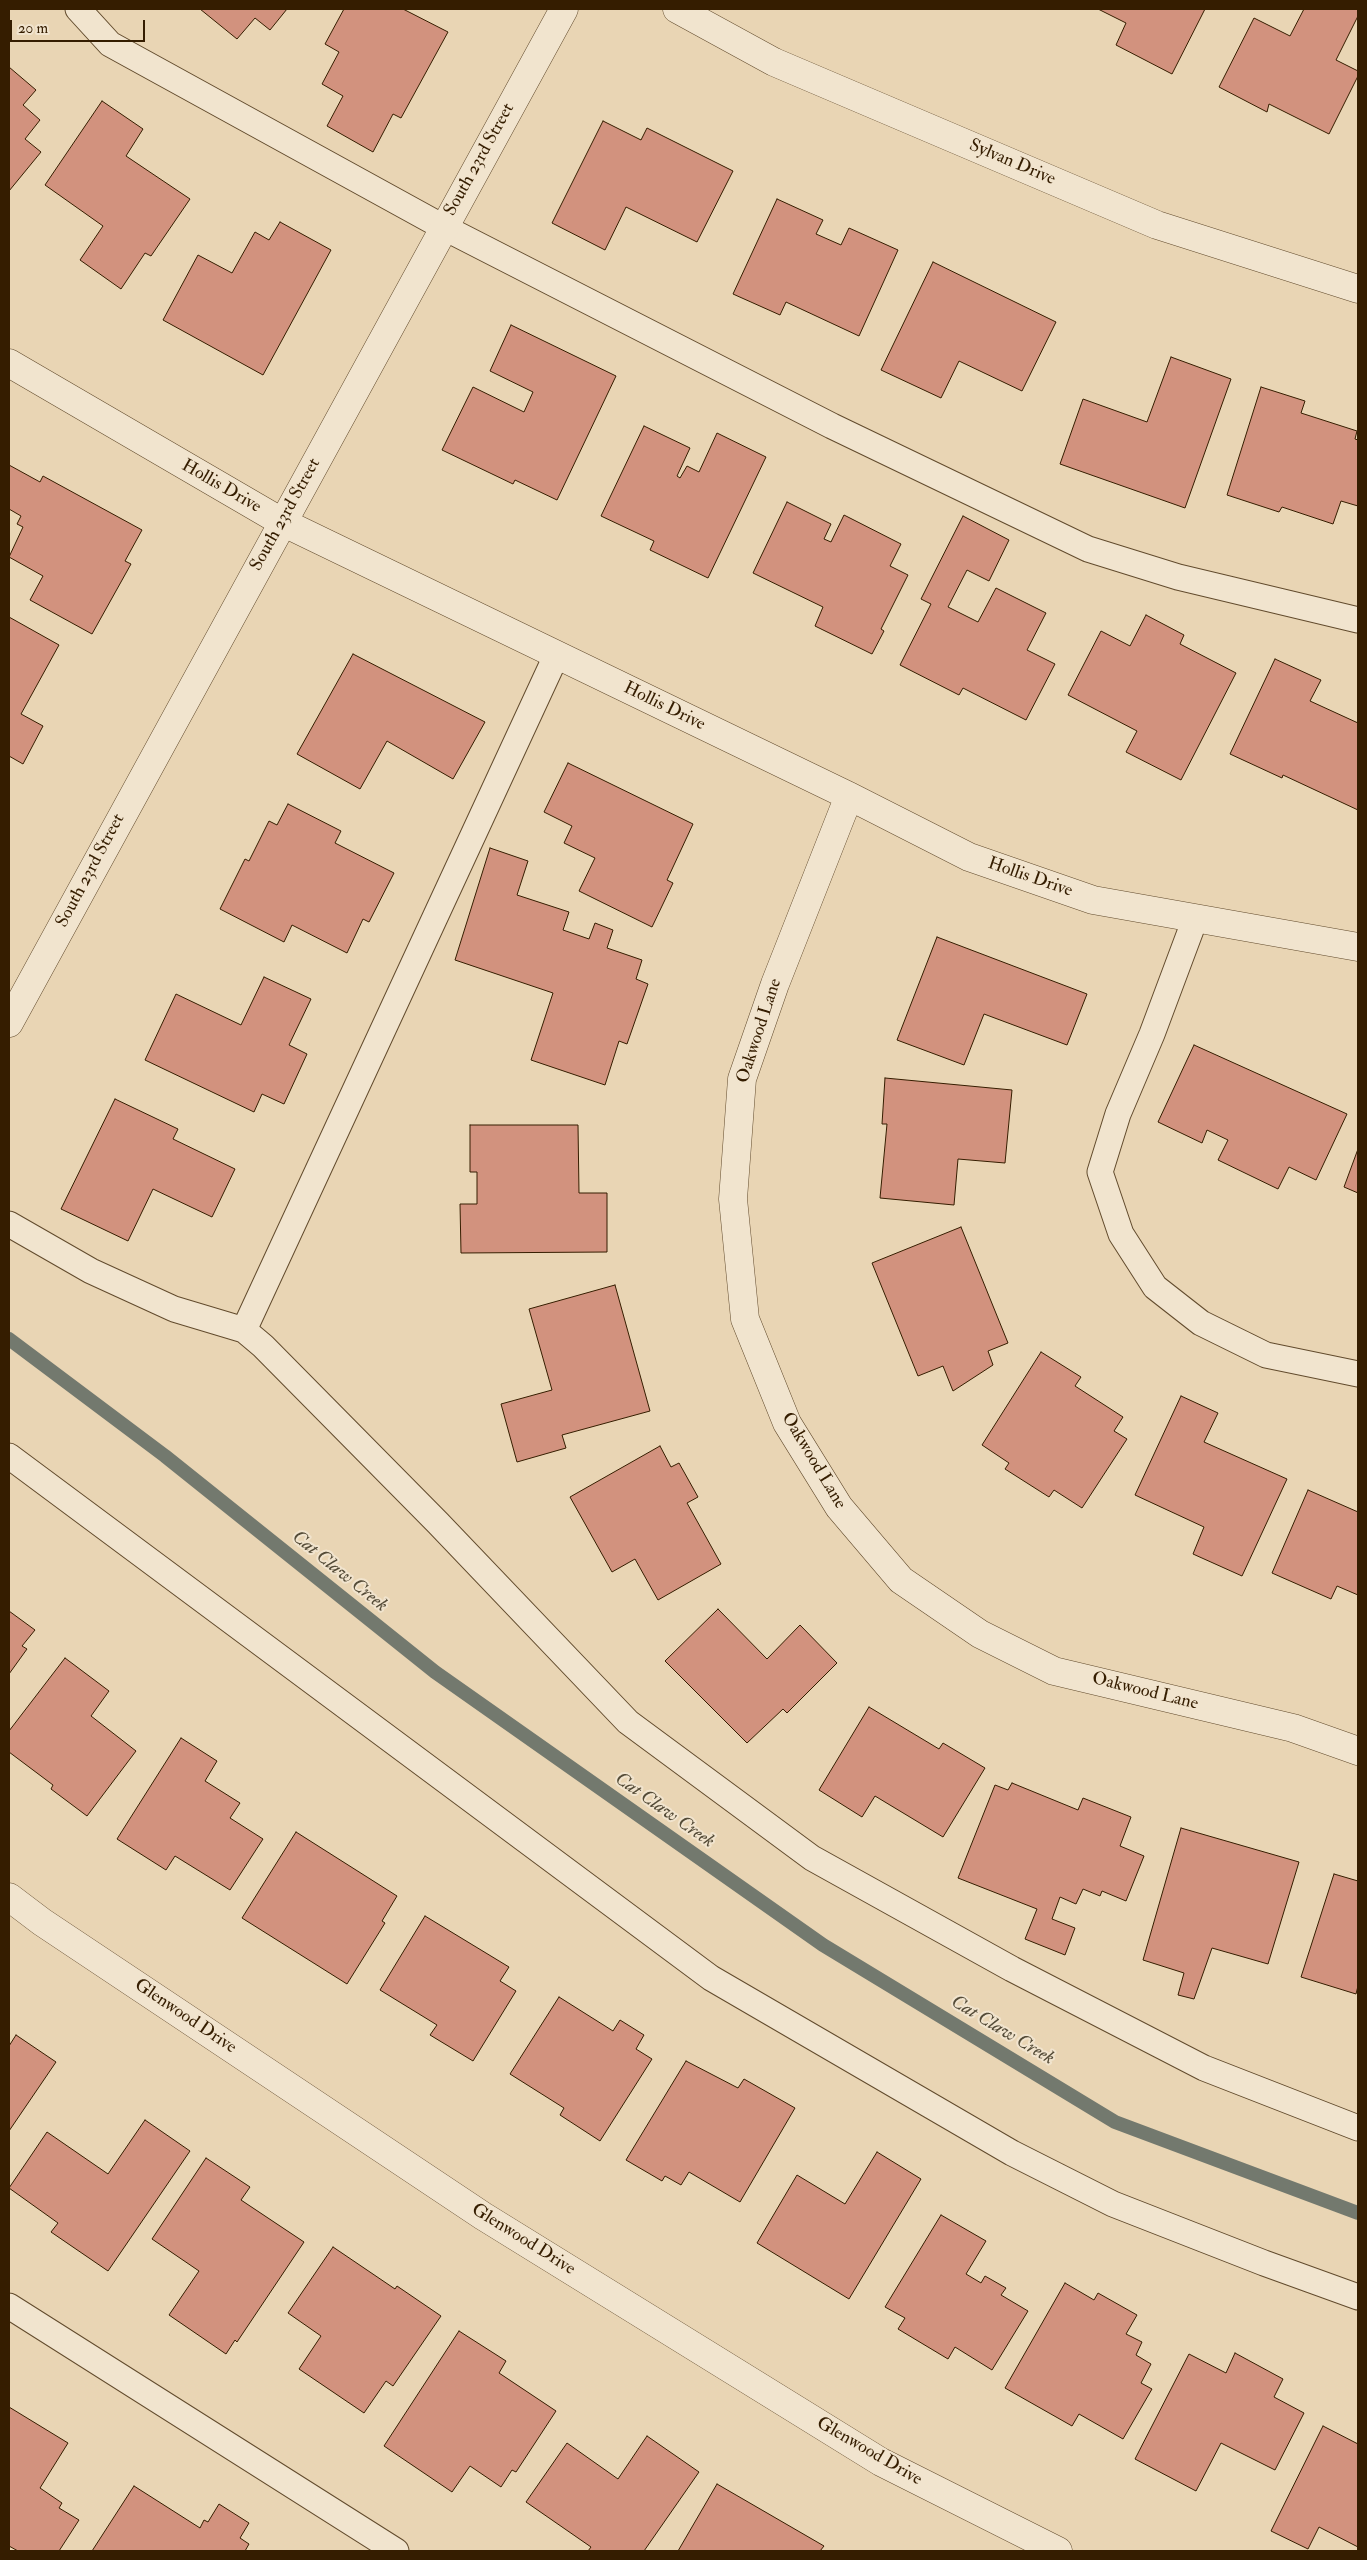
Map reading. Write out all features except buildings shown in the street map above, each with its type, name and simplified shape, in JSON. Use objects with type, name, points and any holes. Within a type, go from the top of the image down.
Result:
[{"type":"street","name":"South 23rd Street","points":[[9,1023],[564,9]]},
{"type":"street","name":"Sylvan Drive","points":[[677,9],[774,62],[1157,225],[1358,289]]},
{"type":"street","name":"Hollis Drive","points":[[9,362],[282,522],[849,796],[969,857],[1093,900],[1358,948]]},
{"type":"street","name":"Oakwood Lane","points":[[849,796],[775,984],[742,1079],[733,1199],[745,1319],[787,1423],[838,1506],[901,1580],[980,1634],[1054,1670],[1293,1728],[1358,1751]]},
{"type":"street","name":"Glenwood Drive","points":[[9,1897],[42,1922],[492,2222],[881,2462],[1058,2551]]},
{"type":"lane","points":[[78,9],[110,44],[444,227],[832,426],[1088,549],[1178,577],[1358,620]]},
{"type":"lane","points":[[244,1330],[556,656]]},
{"type":"lane","points":[[1195,918],[1152,1034],[1118,1114],[1100,1172],[1121,1234],[1155,1288],[1201,1323],[1266,1355],[1358,1374]]},
{"type":"lane","points":[[9,1224],[91,1271],[174,1309],[244,1330],[438,1523],[628,1722],[812,1858],[1012,1969],[1204,2068],[1320,2115],[1358,2128]]},
{"type":"lane","points":[[9,1456],[711,1978],[1012,2153],[1105,2200],[1264,2264],[1358,2297]]},
{"type":"lane","points":[[9,2306],[396,2551]]},
{"type":"waterway","name":"Cat Claw Creek","points":[[9,1339],[165,1456],[435,1672],[823,1945],[1115,2122],[1358,2213]]}]
